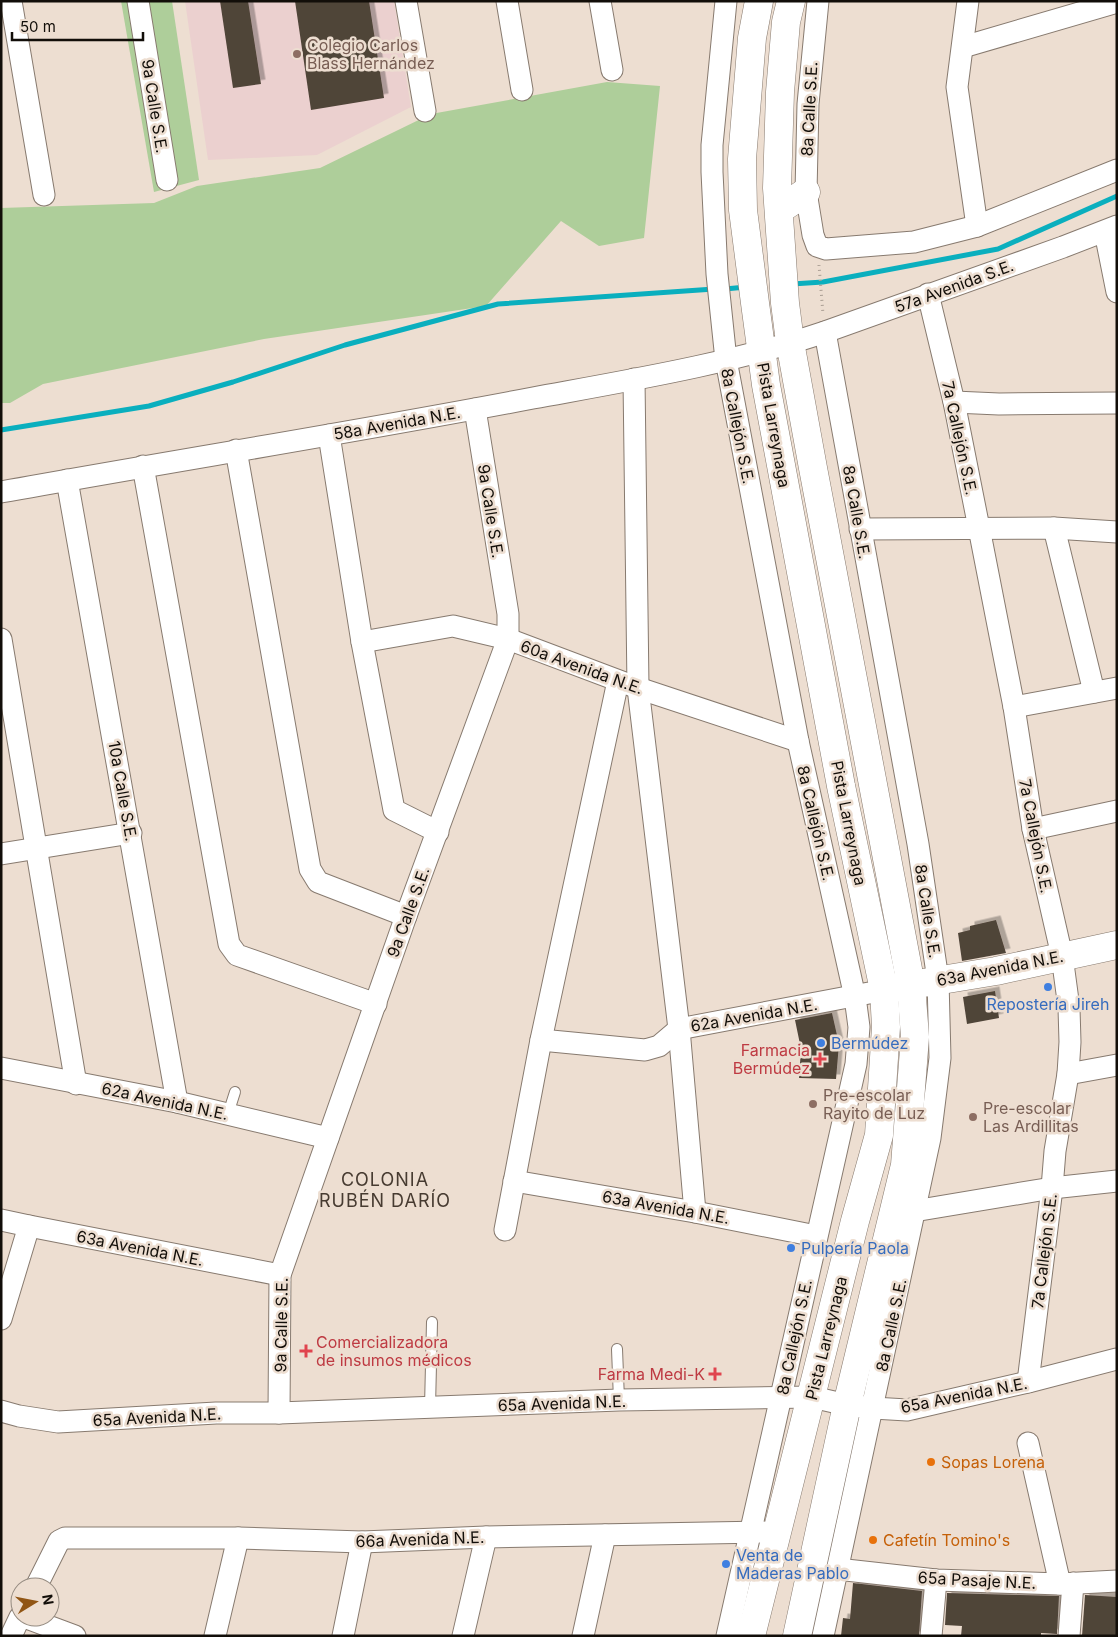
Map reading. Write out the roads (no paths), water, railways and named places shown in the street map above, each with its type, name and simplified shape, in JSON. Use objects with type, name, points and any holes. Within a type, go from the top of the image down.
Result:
[{"type":"main road","name":"Pista Larreynaga","points":[[751,1636],[855,1221],[879,1135],[886,1027],[884,990],[841,786],[761,350],[753,291],[744,210],[742,159],[752,38],[759,1]]},
{"type":"main road","name":"Pista Larreynaga","points":[[790,1],[786,22],[780,92],[777,188],[785,303],[790,342],[842,624],[911,985],[915,1037],[904,1165],[847,1405],[797,1636]]},
{"type":"main road","points":[[778,210],[806,192]]},
{"type":"main road","name":"63a Avenida N.E.","points":[[884,990],[996,971],[1117,945]]},
{"type":"street","points":[[11,1],[44,195]]},
{"type":"street","name":"9a Calle S.E.","points":[[138,1],[167,180]]},
{"type":"street","points":[[406,1],[425,111]]},
{"type":"street","points":[[507,1],[522,90]]},
{"type":"street","points":[[600,1],[612,70]]},
{"type":"street","name":"8a Callejón S.E.","points":[[726,1],[712,145],[717,274],[726,360],[798,741],[855,997],[858,1027],[856,1064],[726,1636]]},
{"type":"street","name":"8a Calle S.E.","points":[[818,1],[808,104],[806,192],[818,256],[826,249],[914,242],[977,226]]},
{"type":"street","points":[[968,1],[957,87],[977,226],[1117,170]]},
{"type":"street","points":[[963,47],[1114,8]]},
{"type":"street","points":[[1111,229],[1117,292]]},
{"type":"street","name":"57a Avenida S.E.","points":[[790,342],[825,332],[1111,229]]},
{"type":"street","name":"7a Callejón S.E.","points":[[928,294],[954,402],[979,528],[1014,707],[1033,829],[1062,956],[1069,1008],[1070,1042],[1068,1074],[1055,1152],[1028,1382]]},
{"type":"street","name":"8a Calle S.E.","points":[[823,1636],[930,1138],[940,1058],[938,980],[918,844],[825,332]]},
{"type":"street","name":"58a Avenida N.E.","points":[[1,492],[475,409],[634,379],[726,360],[790,342]]},
{"type":"street","points":[[634,379],[628,684],[679,1029],[695,1212]]},
{"type":"street","points":[[954,402],[999,404],[1117,402]]},
{"type":"street","name":"9a Calle S.E.","points":[[279,1413],[280,1275],[406,916],[508,639],[508,614],[475,409]]},
{"type":"street","points":[[329,435],[362,642],[394,810],[438,832]]},
{"type":"street","points":[[236,450],[310,869],[318,882],[406,916]]},
{"type":"street","points":[[143,466],[228,941],[237,956],[376,1004]]},
{"type":"street","name":"10a Calle S.E.","points":[[67,480],[178,1102]]},
{"type":"street","points":[[860,529],[1054,528],[1117,532]]},
{"type":"street","points":[[1054,528],[1094,692]]},
{"type":"street","name":"60a Avenida N.E.","points":[[362,642],[454,626],[508,639],[628,684],[798,741]]},
{"type":"street","points":[[1,638],[76,1084]]},
{"type":"street","points":[[505,1230],[540,1040],[628,684]]},
{"type":"street","points":[[1014,707],[1117,688]]},
{"type":"street","points":[[1033,829],[1117,811]]},
{"type":"street","points":[[1,854],[131,833]]},
{"type":"street","name":"62a Avenida N.E.","points":[[540,1040],[645,1050],[659,1046],[679,1029],[884,990]]},
{"type":"street","points":[[1068,1074],[1117,1066]]},
{"type":"street","name":"62a Avenida N.E.","points":[[1,1068],[76,1084],[178,1102],[328,1138]]},
{"type":"street","name":"63a Avenida N.E.","points":[[514,1181],[695,1212],[816,1236]]},
{"type":"street","points":[[914,1211],[1052,1188],[1117,1181]]},
{"type":"street","name":"63a Avenida N.E.","points":[[1,1220],[280,1275]]},
{"type":"street","points":[[1,1318],[29,1226]]},
{"type":"street","name":"65a Avenida N.E.","points":[[1,1411],[58,1422],[216,1413],[279,1413],[619,1400],[781,1397],[812,1397],[847,1405],[907,1410],[1117,1359]]},
{"type":"street","points":[[1028,1443],[1067,1583],[1068,1636]]},
{"type":"street","name":"66a Avenida N.E.","points":[[41,1577],[59,1540],[64,1538],[238,1538],[362,1542],[486,1537],[776,1531]]},
{"type":"street","points":[[583,1636],[605,1535]]},
{"type":"street","points":[[463,1636],[486,1537]]},
{"type":"street","points":[[215,1636],[238,1538]]},
{"type":"street","points":[[343,1636],[362,1542]]},
{"type":"street","name":"65a Pasaje N.E.","points":[[837,1569],[936,1580],[1067,1583],[1117,1581]]},
{"type":"street","points":[[931,1636],[936,1580]]},
{"type":"street","points":[[51,1627],[75,1636]]},
{"type":"lane","points":[[228,1114],[235,1092]]},
{"type":"lane","points":[[430,1407],[432,1322]]},
{"type":"lane","points":[[617,1349],[619,1400]]},
{"type":"waterway","points":[[792,284],[823,282],[998,249],[1117,196]]},
{"type":"waterway","points":[[725,289],[746,287]]},
{"type":"waterway","points":[[1,430],[149,406],[233,382],[345,345],[498,304],[714,289]]},
{"type":"place","name":"Colegio Carlos Blass Hernández","points":[[297,54]]},
{"type":"place","name":"Repostería Jireh","points":[[1048,987]]},
{"type":"place","name":"Bermúdez","points":[[821,1043]]},
{"type":"place","name":"Farmacia Bermúdez","points":[[820,1059]]},
{"type":"place","name":"Pre-escolar Rayito de Luz","points":[[813,1104]]},
{"type":"place","name":"Pre-escolar Las Ardillitas","points":[[973,1117]]},
{"type":"place","name":"Pulpería Paola","points":[[791,1248]]},
{"type":"place","name":"Comercializadora de insumos médicos","points":[[306,1351]]},
{"type":"place","name":"Farma Medi-K","points":[[715,1374]]},
{"type":"place","name":"Sopas Lorena","points":[[931,1462]]},
{"type":"place","name":"Cafetín Tomino's","points":[[873,1540]]},
{"type":"place","name":"Venta de Maderas Pablo","points":[[726,1564]]},
{"type":"district","name":"COLONIA RUBÉN DARÍO","points":[[385,1190]]}]
